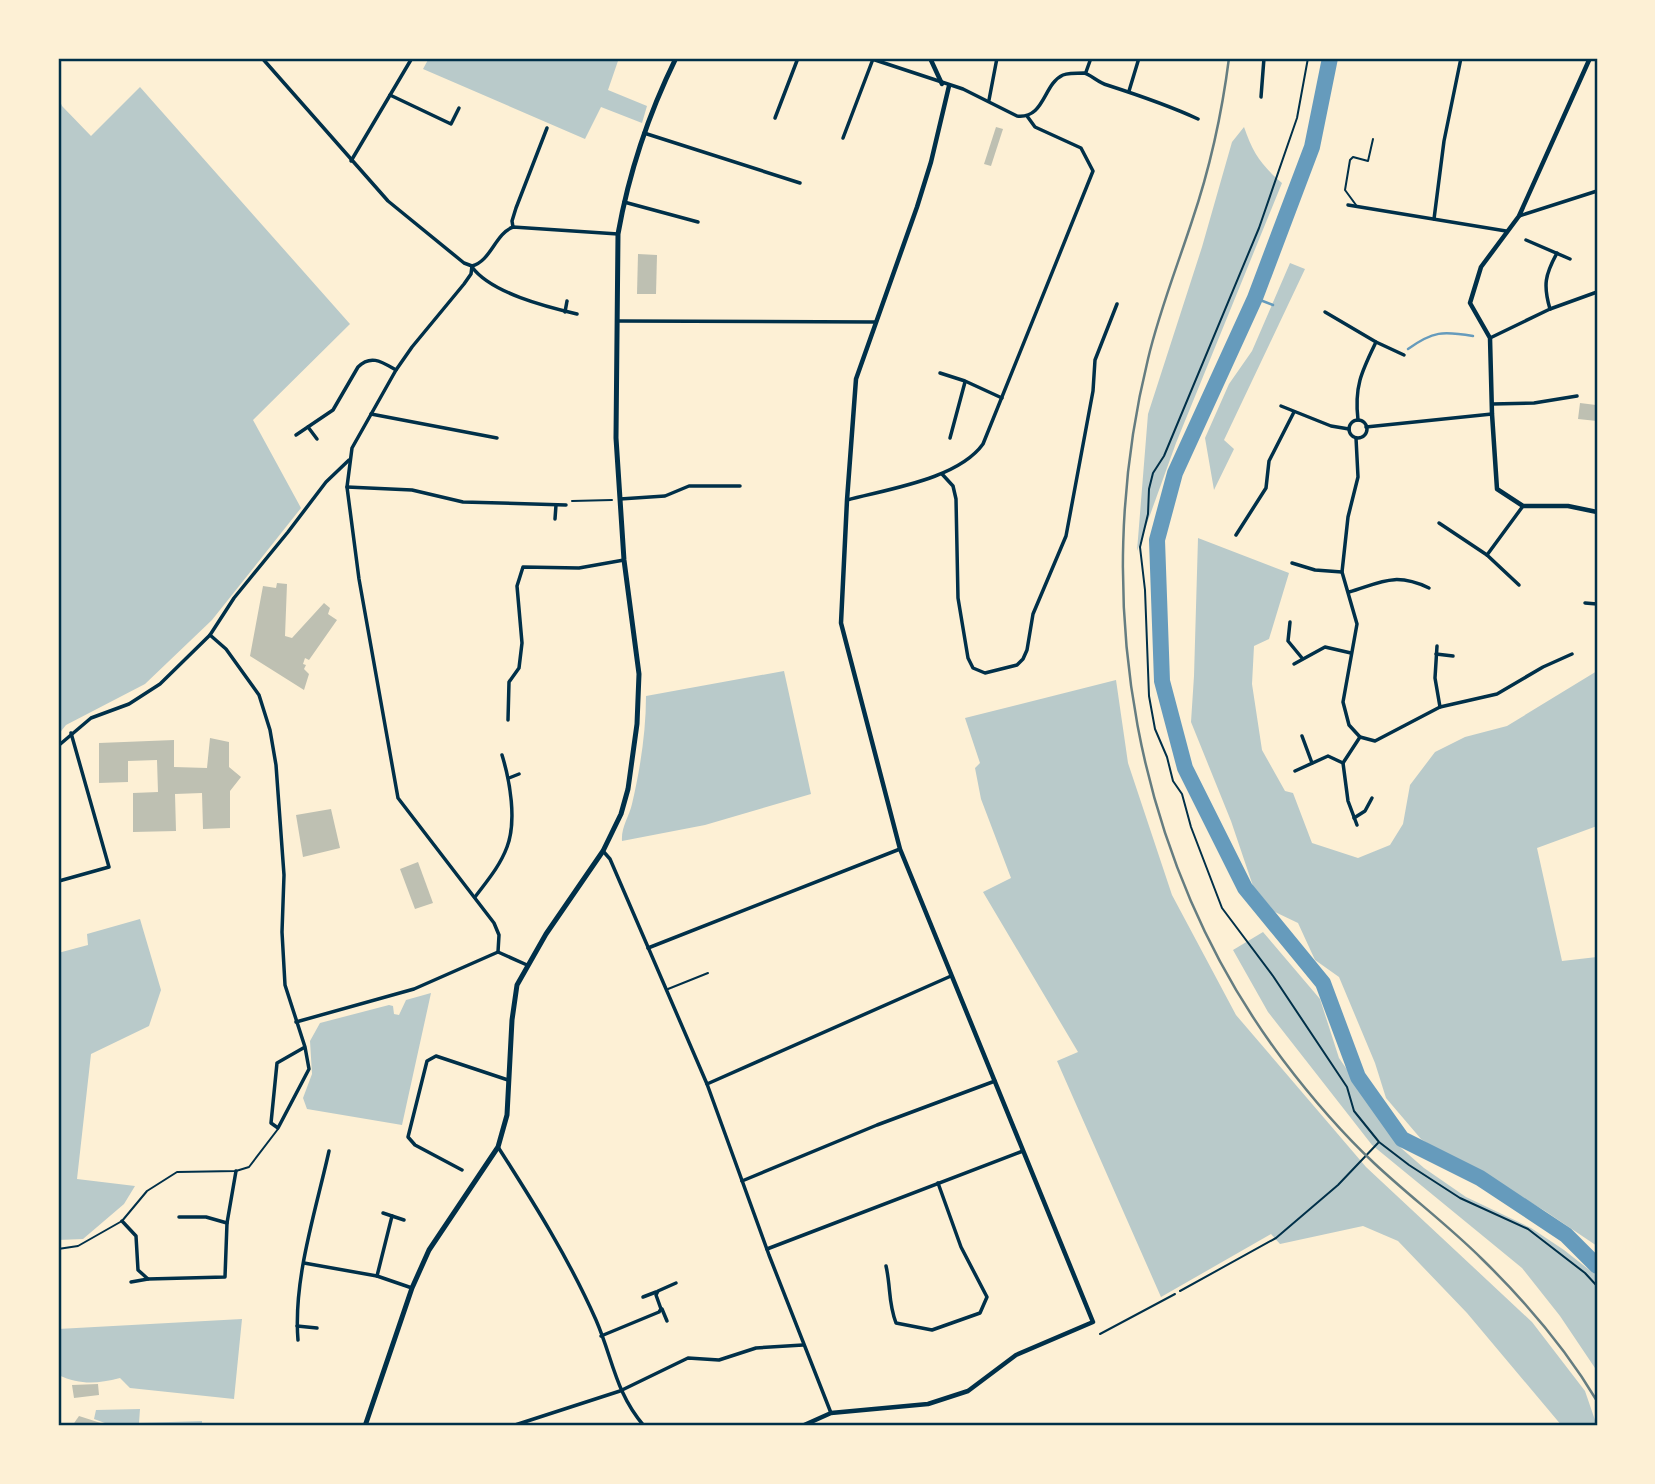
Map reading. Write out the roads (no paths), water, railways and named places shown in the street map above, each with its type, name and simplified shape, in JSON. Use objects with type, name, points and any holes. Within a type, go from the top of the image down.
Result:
[{"type":"main road","points":[[365,1426],[412,1288],[429,1250],[498,1147],[507,1115],[512,1020],[517,985],[546,934],[603,851],[621,814],[628,789],[637,724],[639,674],[624,561],[616,438],[615,321],[618,234],[624,202],[654,101],[676,58]]},
{"type":"street","points":[[262,58],[388,201],[446,251],[472,267],[477,274],[517,296],[577,314]]},
{"type":"street","points":[[351,160],[412,58]]},
{"type":"street","points":[[775,118],[798,58]]},
{"type":"street","points":[[843,138],[871,58],[989,101],[1017,116],[1027,116],[1035,111],[1060,77],[1070,73],[1087,72],[1104,84],[1198,118]]},
{"type":"street","points":[[930,58],[942,84]]},
{"type":"street","points":[[989,101],[997,58]]},
{"type":"street","points":[[1087,72],[1091,58]]},
{"type":"street","points":[[1129,91],[1139,58]]},
{"type":"street","points":[[1261,97],[1264,58]]},
{"type":"street","points":[[1434,219],[1444,141],[1461,58]]},
{"type":"street","points":[[1590,58],[1519,216],[1480,267],[1471,303],[1490,338],[1497,489],[1522,506],[1568,506],[1597,512]]},
{"type":"street","points":[[802,1426],[831,1413],[928,1404],[968,1391],[1016,1355],[1093,1322],[900,849],[841,623],[856,379],[878,322],[931,162],[949,86]]},
{"type":"street","points":[[390,95],[451,124],[459,108]]},
{"type":"street","points":[[847,500],[942,474],[957,468],[979,450],[1093,171],[1081,148],[1035,127],[1027,116]]},
{"type":"street","points":[[513,227],[516,208],[547,128]]},
{"type":"street","points":[[644,133],[800,183]]},
{"type":"street","points":[[1519,216],[1597,191]]},
{"type":"street","points":[[624,202],[698,222]]},
{"type":"street","points":[[1348,205],[1506,231]]},
{"type":"street","points":[[472,267],[479,264],[503,234],[513,227],[618,234]]},
{"type":"street","points":[[1526,240],[1570,259]]},
{"type":"street","points":[[1550,309],[1544,289],[1549,268],[1557,253]]},
{"type":"street","points":[[472,267],[464,284],[396,370],[352,448],[346,487],[359,579],[398,798],[494,923],[499,935],[498,952]]},
{"type":"street","points":[[1490,338],[1550,309],[1597,292]]},
{"type":"street","points":[[565,312],[566,301]]},
{"type":"street","points":[[942,474],[953,486],[957,499],[958,598],[968,658],[973,668],[985,673],[1017,665],[1027,650],[1033,614],[1066,536],[1093,391],[1096,360],[1116,304]]},
{"type":"street","points":[[1325,312],[1404,355]]},
{"type":"street","points":[[615,321],[878,322]]},
{"type":"street","points":[[1358,420],[1356,399],[1360,374],[1376,342]]},
{"type":"street","points":[[296,435],[333,410],[358,367],[364,362],[379,360],[396,370]]},
{"type":"street","points":[[940,373],[1002,398]]},
{"type":"street","points":[[950,438],[965,381]]},
{"type":"street","points":[[1492,404],[1577,396]]},
{"type":"street","points":[[1281,406],[1331,426],[1349,429]]},
{"type":"street","points":[[1236,534],[1266,488],[1269,461],[1294,412]]},
{"type":"street","points":[[371,414],[497,438]]},
{"type":"street","points":[[1366,427],[1492,414]]},
{"type":"street","points":[[1349,429],[1353,421],[1364,422],[1364,435],[1356,438]]},
{"type":"street","points":[[308,427],[317,439]]},
{"type":"street","points":[[1349,429],[1356,438],[1359,477],[1348,517],[1342,572],[1357,624],[1343,702],[1349,725],[1360,737],[1375,741],[1440,707],[1497,694],[1543,667],[1572,654]]},
{"type":"street","points":[[58,746],[91,718],[129,704],[160,684],[210,635],[234,598],[326,482],[350,459]]},
{"type":"street","points":[[620,499],[665,496],[689,486],[740,486]]},
{"type":"street","points":[[346,487],[412,490],[463,502],[566,505]]},
{"type":"street","points":[[555,519],[556,505]]},
{"type":"street","points":[[1487,555],[1522,506]]},
{"type":"street","points":[[1439,523],[1487,555],[1519,585]]},
{"type":"street","points":[[508,720],[509,682],[519,668],[522,643],[517,586],[523,567],[579,568],[624,561]]},
{"type":"street","points":[[1292,563],[1315,570],[1342,572]]},
{"type":"street","points":[[1349,592],[1392,578],[1412,580],[1429,588]]},
{"type":"street","points":[[1585,603],[1597,604]]},
{"type":"street","points":[[1290,622],[1288,641],[1302,659]]},
{"type":"street","points":[[210,635],[226,649],[259,695],[270,730],[276,765],[284,875],[282,932],[285,985],[305,1047],[309,1069],[278,1128],[271,1122],[277,1063],[305,1047]]},
{"type":"street","points":[[1437,646],[1435,678],[1440,707]]},
{"type":"street","points":[[1294,664],[1325,647],[1351,653]]},
{"type":"street","points":[[1436,653],[1453,656]]},
{"type":"street","points":[[59,881],[109,867],[71,733]]},
{"type":"street","points":[[1302,736],[1312,763]]},
{"type":"street","points":[[1357,825],[1348,801],[1343,763],[1360,737]]},
{"type":"street","points":[[475,897],[497,868],[508,844],[512,803],[509,778],[502,755]]},
{"type":"street","points":[[1295,771],[1328,757],[1343,763]]},
{"type":"street","points":[[509,778],[519,774]]},
{"type":"street","points":[[1354,818],[1365,811],[1372,797]]},
{"type":"street","points":[[648,948],[900,849]]},
{"type":"street","points":[[603,851],[610,859],[707,1084],[831,1413]]},
{"type":"street","points":[[296,1023],[414,989],[498,952],[527,965]]},
{"type":"street","points":[[707,1084],[952,976]]},
{"type":"street","points":[[462,1170],[415,1145],[408,1137],[427,1061],[436,1056],[510,1080]]},
{"type":"street","points":[[742,1181],[877,1125],[995,1081]]},
{"type":"street","points":[[498,1147],[547,1224],[596,1321],[620,1391],[644,1426]]},
{"type":"street","points":[[767,1249],[1024,1150]]},
{"type":"street","points":[[298,1340],[304,1263],[329,1151]]},
{"type":"street","points":[[131,1282],[225,1277],[227,1223],[236,1171]]},
{"type":"street","points":[[886,1266],[891,1285],[890,1306],[896,1323],[932,1330],[980,1313],[987,1297],[961,1247],[938,1183]]},
{"type":"street","points":[[383,1213],[404,1220]]},
{"type":"street","points":[[377,1276],[392,1216]]},
{"type":"street","points":[[179,1217],[206,1217],[227,1223]]},
{"type":"street","points":[[121,1220],[136,1236],[138,1270],[148,1279]]},
{"type":"street","points":[[304,1263],[377,1276],[412,1288]]},
{"type":"street","points":[[643,1297],[676,1283]]},
{"type":"street","points":[[658,1291],[656,1295],[667,1321]]},
{"type":"street","points":[[601,1335],[657,1313],[661,1307]]},
{"type":"street","points":[[297,1326],[317,1328]]},
{"type":"street","points":[[512,1426],[525,1424],[620,1391],[688,1358],[719,1360],[756,1348],[804,1344]]},
{"type":"lane","points":[[1356,206],[1345,190],[1350,160],[1353,157],[1368,161],[1373,139]]},
{"type":"lane","points":[[667,990],[708,973]]},
{"type":"lane","points":[[58,1249],[78,1246],[121,1220],[147,1191],[177,1172],[236,1171],[249,1167],[278,1128]]},
{"type":"lane","points":[[1100,1334],[1175,1294]]},
{"type":"waterway","points":[[1330,58],[1312,147],[1255,298],[1175,473],[1157,540],[1162,681],[1185,768],[1245,888],[1323,983],[1358,1077],[1402,1139],[1480,1178],[1566,1235],[1597,1266]]},
{"type":"waterway","points":[[1255,298],[1273,305]]},
{"type":"waterway","points":[[1408,349],[1439,334],[1473,336]]},
{"type":"railway","points":[[1229,58],[1210,161],[1152,341],[1131,450],[1123,542],[1126,634],[1138,725],[1159,814],[1191,901],[1232,983],[1283,1060],[1327,1114],[1362,1151],[1469,1246],[1514,1292],[1558,1344],[1597,1401]]}]
